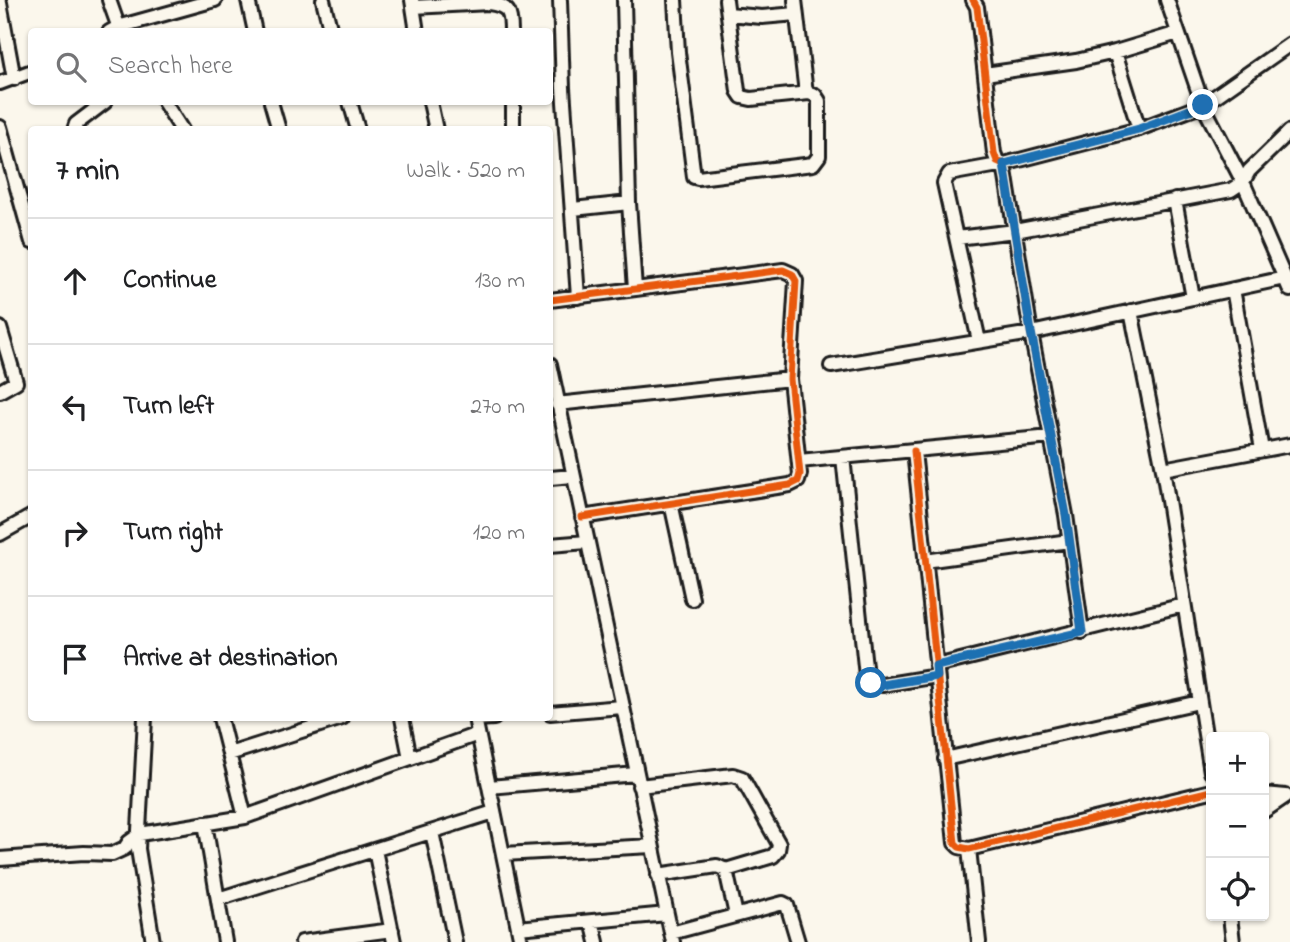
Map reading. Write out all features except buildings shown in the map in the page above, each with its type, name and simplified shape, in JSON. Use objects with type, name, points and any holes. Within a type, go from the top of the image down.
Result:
[{"type":"street","points":[[109,0],[116,28]]},
{"type":"street","points":[[248,0],[254,28]]},
{"type":"street","points":[[323,0],[330,28]]},
{"type":"street","points":[[560,0],[563,88],[579,297]]},
{"type":"street","points":[[624,0],[629,203],[635,289]]},
{"type":"street","points":[[675,0],[678,52],[694,177],[813,164],[819,156],[819,101],[815,95],[806,93],[751,99],[742,97],[738,91],[726,0]]},
{"type":"street","points":[[795,0],[806,93]]},
{"type":"street","points":[[974,0],[977,6],[994,153],[997,161],[1004,164]]},
{"type":"street","points":[[831,366],[1031,332],[1233,289],[1288,284],[1243,182],[1203,105],[1167,0]]},
{"type":"street","points":[[122,28],[208,1]]},
{"type":"street","points":[[0,3],[14,79]]},
{"type":"street","points":[[416,28],[412,4],[488,3],[500,4],[507,9],[512,28]]},
{"type":"street","points":[[728,14],[762,17],[796,14]]},
{"type":"street","points":[[985,74],[1076,61],[1178,33]]},
{"type":"street","points":[[979,341],[944,183],[949,174],[1004,164],[1139,129],[1203,105],[1290,44]]},
{"type":"street","points":[[1115,52],[1139,129]]},
{"type":"street","points":[[0,83],[28,73]]},
{"type":"street","points":[[75,126],[102,105]]},
{"type":"street","points":[[166,105],[179,126]]},
{"type":"street","points":[[272,105],[278,126]]},
{"type":"street","points":[[351,105],[356,126]]},
{"type":"street","points":[[430,105],[435,126]]},
{"type":"street","points":[[513,105],[513,126]]},
{"type":"street","points":[[0,127],[28,228]]},
{"type":"street","points":[[957,238],[1015,231],[1231,190],[1243,182],[1249,171],[1290,131]]},
{"type":"street","points":[[1004,164],[1069,541],[1082,632]]},
{"type":"street","points":[[1175,201],[1193,298]]},
{"type":"street","points":[[573,209],[629,203]]},
{"type":"street","points":[[553,300],[783,270],[792,274],[796,281],[790,379],[803,461],[798,481],[790,485],[582,517]]},
{"type":"street","points":[[1233,289],[1262,450]]},
{"type":"street","points":[[1131,311],[1163,470],[1206,743]]},
{"type":"street","points":[[0,328],[16,382],[0,391]]},
{"type":"street","points":[[557,404],[790,379]]},
{"type":"street","points":[[553,381],[672,937],[736,915],[785,903],[798,942]]},
{"type":"street","points":[[803,461],[1051,437]]},
{"type":"street","points":[[1163,470],[1290,445]]},
{"type":"street","points":[[914,451],[955,843],[959,847],[969,849],[1206,792]]},
{"type":"street","points":[[837,458],[866,676],[871,683],[882,685],[1184,606]]},
{"type":"street","points":[[553,478],[573,476]]},
{"type":"street","points":[[671,503],[692,599]]},
{"type":"street","points":[[0,534],[28,518]]},
{"type":"street","points":[[925,561],[1069,541]]},
{"type":"street","points":[[553,545],[587,542]]},
{"type":"street","points":[[945,759],[1199,702]]},
{"type":"street","points":[[553,713],[622,707]]},
{"type":"street","points":[[145,721],[138,849],[153,942]]},
{"type":"street","points":[[221,721],[244,817]]},
{"type":"street","points":[[229,754],[333,721]]},
{"type":"street","points":[[403,721],[410,758]]},
{"type":"street","points":[[476,721],[521,942]]},
{"type":"street","points":[[0,859],[84,853],[112,854],[125,848],[128,842],[140,834],[244,817],[478,734]]},
{"type":"street","points":[[489,787],[733,775],[743,778],[779,844],[773,856],[726,870],[717,866],[658,875]]},
{"type":"street","points":[[1269,794],[1288,795]]},
{"type":"street","points":[[1269,808],[1288,795]]},
{"type":"street","points":[[218,899],[495,812]]},
{"type":"street","points":[[205,823],[225,942]]},
{"type":"street","points":[[432,832],[455,942]]},
{"type":"street","points":[[503,854],[652,846]]},
{"type":"street","points":[[969,849],[979,942]]},
{"type":"street","points":[[302,942],[393,936],[375,850]]},
{"type":"street","points":[[726,870],[736,915]]},
{"type":"street","points":[[518,928],[667,914]]},
{"type":"street","points":[[592,921],[597,942]]},
{"type":"street","points":[[1231,921],[1233,942]]},
{"type":"cycle path","points":[[973,0],[977,7],[994,153],[997,161],[1004,164],[1031,333],[1066,515],[1082,632]]},
{"type":"cycle path","points":[[553,300],[783,270],[792,274],[796,281],[790,379],[800,474],[798,481],[790,485],[582,517]]},
{"type":"cycle path","points":[[914,451],[955,843],[959,847],[969,849],[1206,792]]},
{"type":"route","points":[[871,683],[882,685],[937,676],[936,666],[1082,632],[1066,515],[1031,332],[1004,164],[1139,129],[1203,105]]}]
